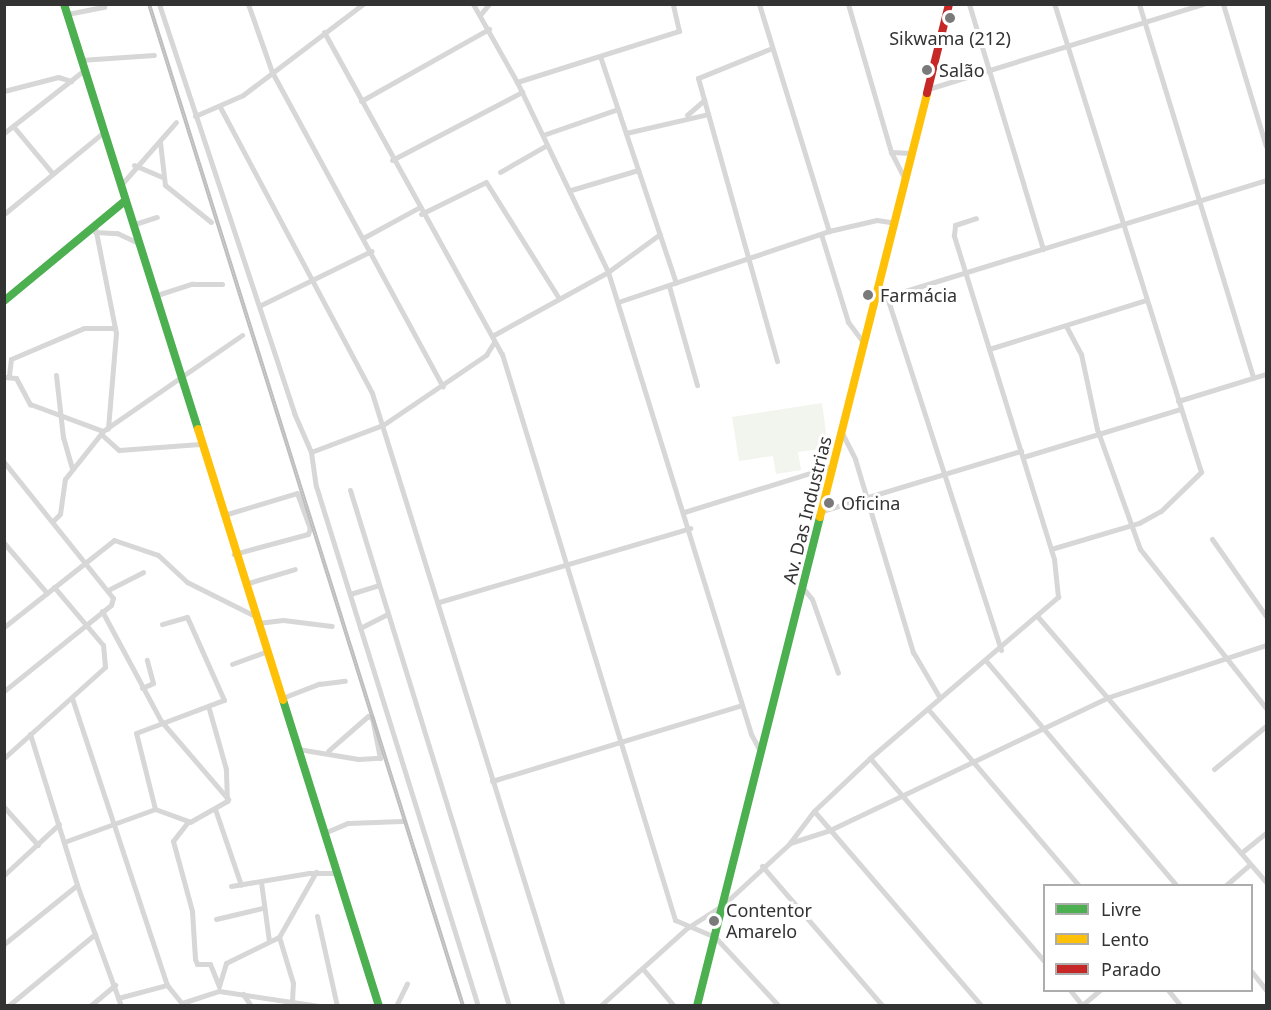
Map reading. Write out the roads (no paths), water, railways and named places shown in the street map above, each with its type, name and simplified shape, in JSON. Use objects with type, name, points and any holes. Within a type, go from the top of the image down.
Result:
[{"type":"street","points":[[64,4],[234,554],[379,1005]]},
{"type":"street","points":[[159,4],[195,116],[261,305],[294,413],[311,452],[316,486],[478,1005]]},
{"type":"street","points":[[248,4],[272,72],[443,387]]},
{"type":"street","points":[[195,116],[220,107],[272,72],[363,4]]},
{"type":"street","points":[[478,4],[473,5],[489,29],[517,82],[571,190],[608,272],[690,528],[742,705],[761,753]]},
{"type":"street","points":[[480,15],[489,4]]},
{"type":"street","points":[[517,82],[679,31],[673,4]]},
{"type":"street","points":[[759,4],[829,231]]},
{"type":"street","points":[[848,4],[891,152],[904,177]]},
{"type":"street","points":[[969,4],[1043,249]]},
{"type":"street","points":[[1051,549],[1132,526],[1161,511],[1200,475],[1200,465],[1180,409],[1054,4]]},
{"type":"street","points":[[1139,4],[1253,378]]},
{"type":"street","points":[[928,89],[1203,4]]},
{"type":"street","points":[[1223,4],[1266,146]]},
{"type":"street","name":"Av. Das Industrias","points":[[697,1005],[876,300],[904,177],[949,6]]},
{"type":"street","points":[[67,14],[104,7]]},
{"type":"street","points":[[361,101],[489,29]]},
{"type":"street","points":[[324,32],[420,211],[502,354],[564,565],[675,920],[687,928],[715,938],[779,1005]]},
{"type":"street","points":[[772,48],[700,74],[704,100],[777,361]]},
{"type":"street","points":[[80,60],[154,54]]},
{"type":"street","points":[[600,56],[676,283]]},
{"type":"street","points":[[4,133],[83,71]]},
{"type":"street","points":[[4,91],[58,77],[71,81]]},
{"type":"street","points":[[392,160],[522,92]]},
{"type":"street","points":[[687,115],[704,100]]},
{"type":"street","points":[[220,107],[367,383],[383,425],[439,602],[492,781],[563,1005]]},
{"type":"street","points":[[543,135],[618,109]]},
{"type":"street","points":[[626,133],[687,115],[708,114]]},
{"type":"street","points":[[120,186],[134,165],[160,142],[176,122]]},
{"type":"street","points":[[13,126],[53,174]]},
{"type":"street","points":[[5,213],[104,132]]},
{"type":"street","points":[[160,142],[162,177]]},
{"type":"street","points":[[500,172],[547,145]]},
{"type":"street","points":[[891,152],[911,153]]},
{"type":"street","points":[[134,165],[162,177],[211,222]]},
{"type":"street","points":[[571,190],[638,171]]},
{"type":"street","points":[[876,300],[1266,180]]},
{"type":"street","points":[[363,238],[486,182],[558,297]]},
{"type":"street","points":[[4,301],[95,229],[125,201]]},
{"type":"street","points":[[132,225],[157,218]]},
{"type":"street","points":[[600,1005],[687,928],[723,905],[762,866],[789,844],[814,811],[870,758],[940,698],[987,662],[1038,617],[1061,591],[1051,549],[953,227],[976,218]]},
{"type":"street","points":[[618,302],[829,231],[877,220],[895,223]]},
{"type":"street","points":[[95,229],[117,232],[138,243]]},
{"type":"street","points":[[95,229],[115,328],[104,431]]},
{"type":"street","points":[[311,452],[383,425],[443,387],[486,355],[493,339],[558,297],[608,272],[660,234]]},
{"type":"street","points":[[821,234],[848,322],[864,343]]},
{"type":"street","points":[[261,305],[371,251]]},
{"type":"street","points":[[154,296],[192,284],[222,284]]},
{"type":"street","points":[[669,286],[697,385]]},
{"type":"street","points":[[887,297],[1000,650]]},
{"type":"street","points":[[989,349],[1146,300]]},
{"type":"street","points":[[1074,323],[1074,338],[1100,434],[1143,554],[1266,708]]},
{"type":"street","points":[[1066,326],[1074,338]]},
{"type":"street","points":[[115,328],[84,328],[11,359],[7,376],[16,378],[30,404],[104,431],[119,450],[200,444]]},
{"type":"street","points":[[54,520],[60,514],[65,479],[104,431],[143,408],[179,376],[242,335]]},
{"type":"street","points":[[486,355],[502,354]]},
{"type":"street","points":[[1178,401],[1266,374]]},
{"type":"street","points":[[56,375],[61,415],[72,468]]},
{"type":"street","points":[[822,511],[1100,434],[1180,409]]},
{"type":"street","points":[[842,433],[867,498],[916,660],[940,698]]},
{"type":"street","points":[[4,462],[110,589],[113,601],[4,691]]},
{"type":"street","points":[[684,512],[833,466]]},
{"type":"street","points":[[350,490],[508,1005]]},
{"type":"street","points":[[222,515],[297,494],[308,522],[308,534],[234,554]]},
{"type":"street","points":[[439,602],[690,528]]},
{"type":"street","points":[[1212,539],[1266,616]]},
{"type":"street","points":[[4,627],[111,541],[135,544],[160,557],[187,582],[256,619],[332,626]]},
{"type":"street","points":[[4,543],[47,593]]},
{"type":"street","points":[[244,584],[295,569]]},
{"type":"street","points":[[110,589],[143,572]]},
{"type":"street","points":[[350,594],[379,585]]},
{"type":"street","points":[[4,758],[105,668],[104,646],[54,587]]},
{"type":"street","points":[[802,588],[812,598],[838,673]]},
{"type":"street","points":[[102,611],[161,722],[228,800]]},
{"type":"street","points":[[360,628],[388,614]]},
{"type":"street","points":[[155,809],[135,736],[161,722],[209,709],[224,698],[188,619],[182,616],[162,624]]},
{"type":"street","points":[[1038,617],[1109,696],[1266,882]]},
{"type":"street","points":[[789,844],[830,830],[1109,696],[1266,645]]},
{"type":"street","points":[[232,664],[267,651]]},
{"type":"street","points":[[142,688],[153,683],[147,660]]},
{"type":"street","points":[[987,662],[1176,884]]},
{"type":"street","points":[[282,698],[319,684],[345,681]]},
{"type":"street","points":[[72,698],[167,985],[183,1004],[219,989],[319,1005]]},
{"type":"street","points":[[492,781],[742,705]]},
{"type":"street","points":[[209,709],[226,769],[228,800]]},
{"type":"street","points":[[928,709],[1078,884]]},
{"type":"street","points":[[298,749],[328,751],[358,759],[382,757],[372,718],[368,716],[328,751]]},
{"type":"street","points":[[1214,769],[1266,726]]},
{"type":"street","points":[[30,734],[77,885],[122,1005]]},
{"type":"street","points":[[870,758],[1043,960]]},
{"type":"street","points":[[219,989],[212,969],[195,959],[192,911],[174,844],[187,822],[228,800]]},
{"type":"street","points":[[4,807],[38,845]]},
{"type":"street","points":[[64,842],[155,809],[187,822]]},
{"type":"street","points":[[215,809],[241,885]]},
{"type":"street","points":[[814,811],[982,1005]]},
{"type":"street","points":[[324,833],[348,823],[402,821]]},
{"type":"street","points":[[4,875],[59,824]]},
{"type":"street","points":[[1241,853],[1266,833]]},
{"type":"street","points":[[1226,884],[1250,864]]},
{"type":"street","points":[[762,866],[883,1005]]},
{"type":"street","points":[[231,886],[316,872],[336,873]]},
{"type":"street","points":[[212,969],[279,937],[316,872]]},
{"type":"street","points":[[261,882],[262,908],[268,941]]},
{"type":"street","points":[[4,944],[77,885]]},
{"type":"street","points":[[216,919],[262,908]]},
{"type":"street","points":[[317,916],[336,1005]]},
{"type":"street","points":[[8,1005],[95,934]]},
{"type":"street","points":[[279,937],[293,983],[292,1001]]},
{"type":"street","points":[[219,989],[226,963]]},
{"type":"street","points":[[643,969],[674,1005]]},
{"type":"street","points":[[1253,974],[1266,990]]},
{"type":"street","points":[[396,1005],[407,983]]},
{"type":"street","points":[[90,1005],[115,985]]},
{"type":"street","points":[[118,998],[167,985]]},
{"type":"street","points":[[1072,992],[1082,1005],[1098,992]]},
{"type":"street","points":[[1170,992],[1181,1005]]},
{"type":"street","points":[[243,994],[251,1005]]},
{"type":"railway","points":[[149,4],[463,1006]]},
{"type":"place","name":"Sikwama (212)","points":[[950,18]]},
{"type":"place","name":"Salão","points":[[927,70]]},
{"type":"place","name":"Farmácia","points":[[868,295]]},
{"type":"place","name":"Oficina","points":[[829,503]]},
{"type":"place","name":"Contentor Amarelo","points":[[714,921]]}]
